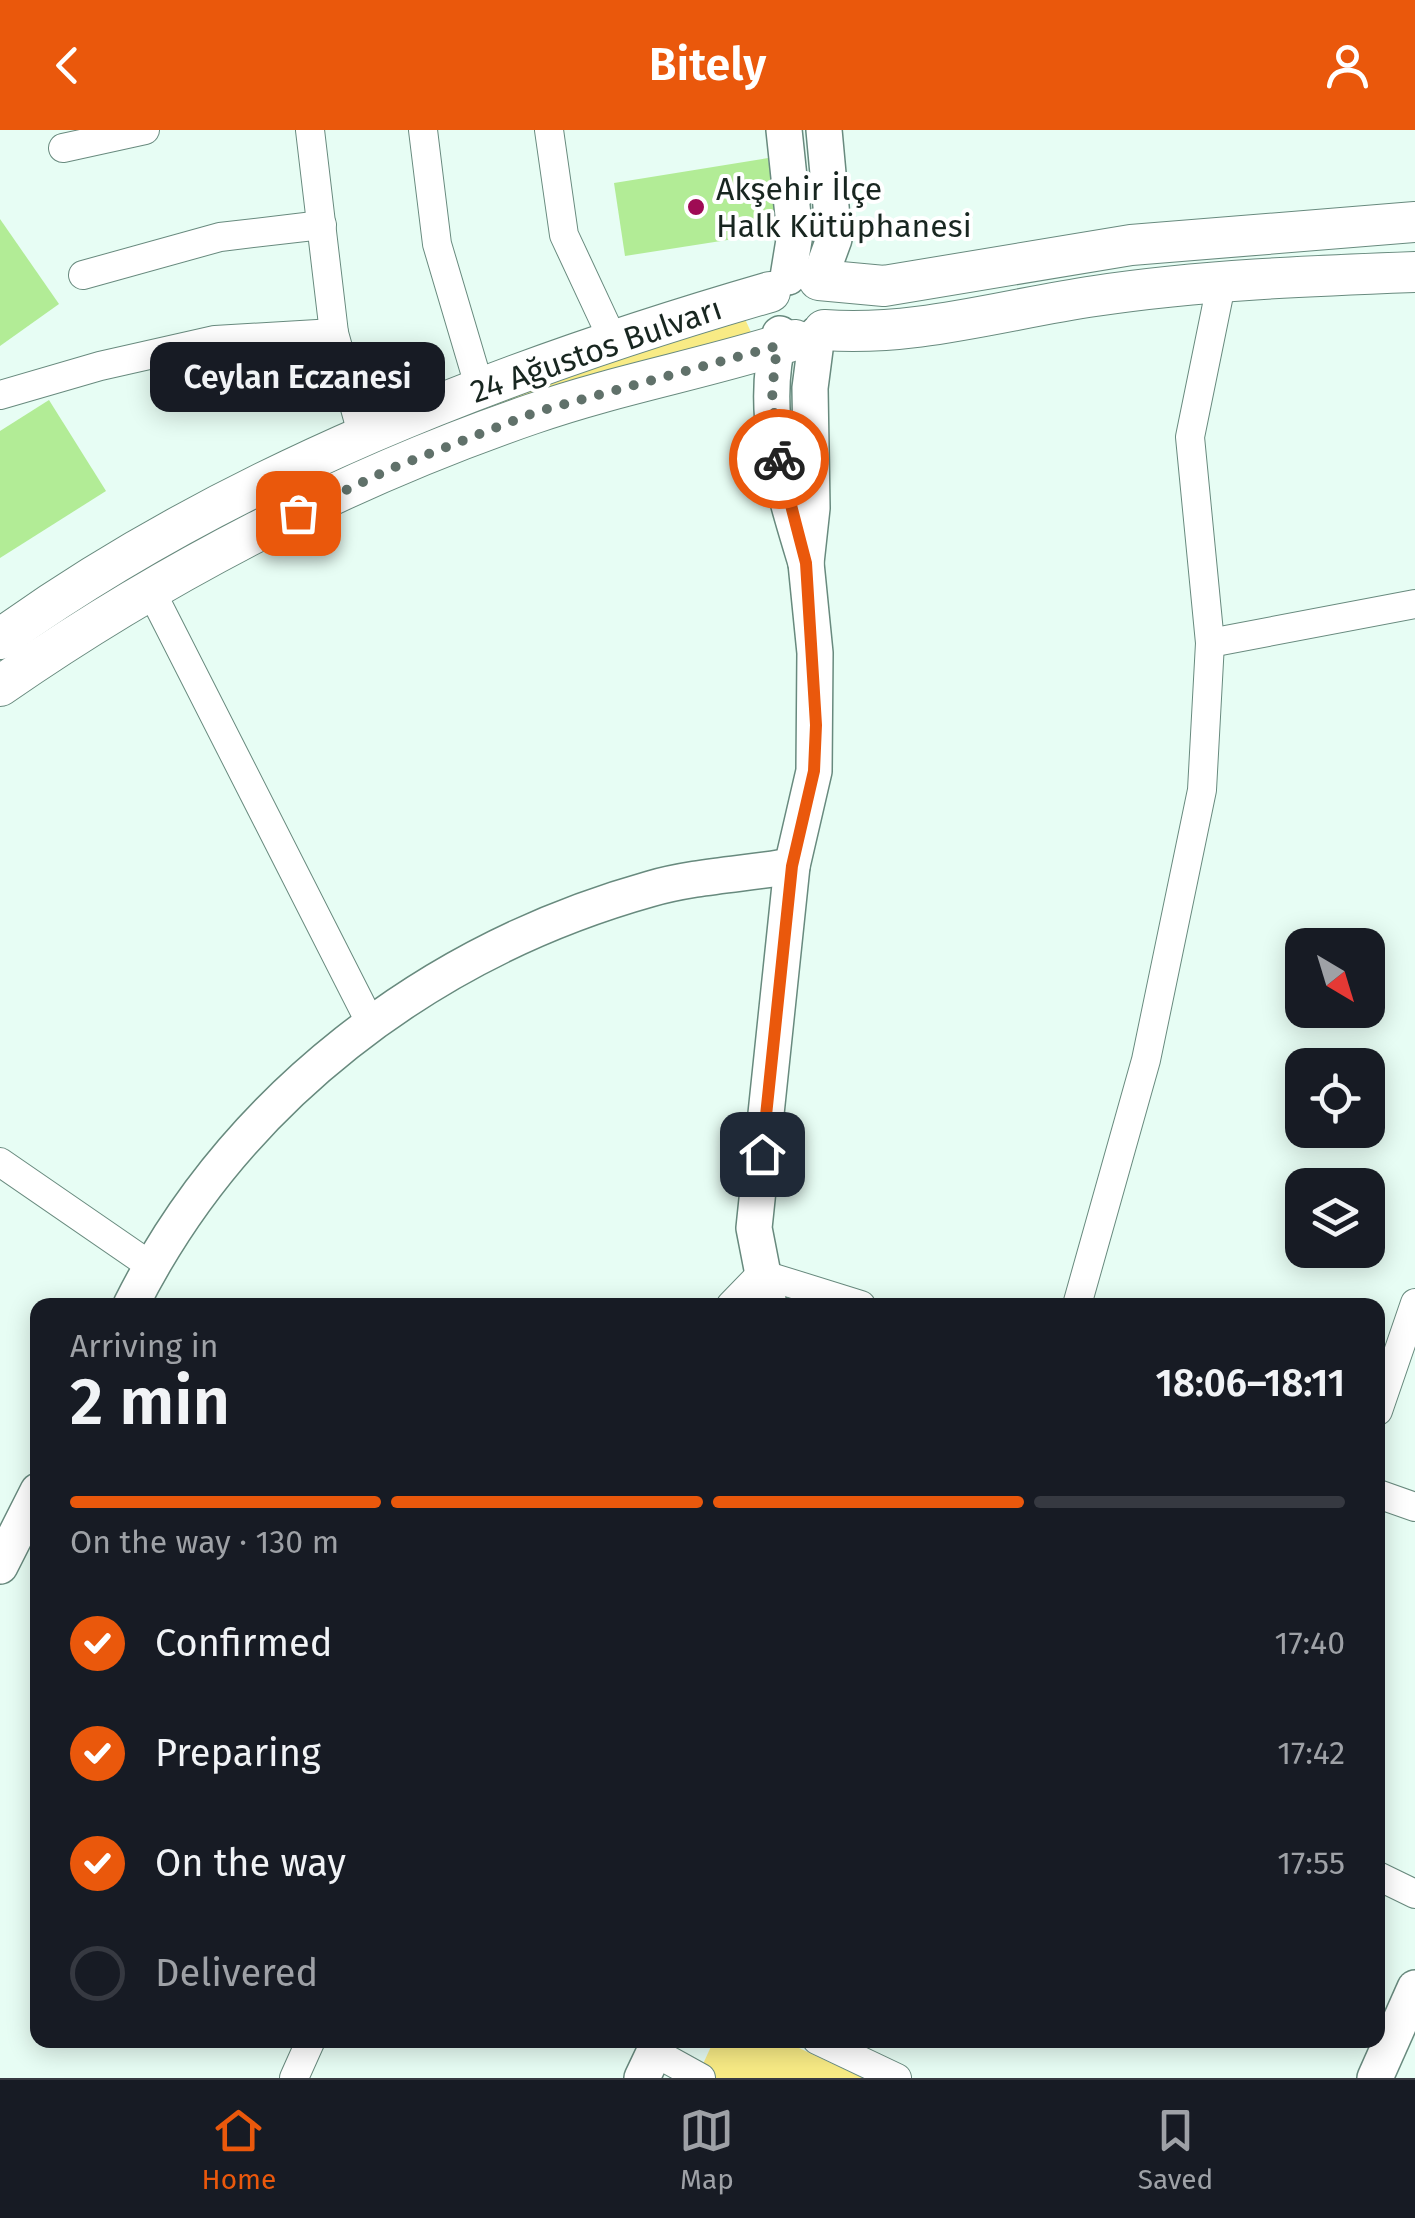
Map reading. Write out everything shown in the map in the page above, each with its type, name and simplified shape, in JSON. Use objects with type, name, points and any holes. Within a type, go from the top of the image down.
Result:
[{"type":"main road","name":"24 Ağustos Bulvarı","points":[[0,639],[171,534],[363,438],[613,340],[793,283],[884,286],[1131,245],[1415,222]]},
{"type":"main road","name":"24 Ağustos Bulvarı","points":[[0,686],[151,592],[298,513],[462,439],[644,380],[799,337],[899,331],[1096,296],[1222,280],[1415,272]]},
{"type":"main road","points":[[793,283],[831,300],[831,316],[799,337],[768,315],[793,283]]},
{"type":"street","points":[[63,148],[145,130]]},
{"type":"street","points":[[310,130],[334,333],[363,438]]},
{"type":"street","points":[[423,130],[437,244],[480,389]]},
{"type":"street","points":[[549,130],[564,235],[613,340]]},
{"type":"street","points":[[784,130],[795,234],[793,283]]},
{"type":"street","points":[[793,283],[834,238],[824,130]]},
{"type":"street","points":[[83,275],[220,237],[322,225]]},
{"type":"street","points":[[1079,1298],[1146,1060],[1178,925],[1202,790],[1210,643],[1190,438],[1222,280]]},
{"type":"street","points":[[0,396],[100,366],[215,340],[334,333]]},
{"type":"street","points":[[799,337],[810,388],[812,508],[806,563],[815,653],[814,771],[792,866],[754,1228],[765,1290],[816,1298]]},
{"type":"street","points":[[151,592],[370,1022]]},
{"type":"street","points":[[1210,643],[1415,604]]},
{"type":"street","points":[[135,1298],[151,1266],[232,1150],[326,1056],[370,1022],[535,931],[618,900],[651,888],[792,866]]},
{"type":"street","points":[[0,1162],[151,1266]]},
{"type":"street","points":[[1385,1390],[1415,1302]]},
{"type":"street","points":[[1385,1496],[1415,1507]]},
{"type":"street","points":[[0,1566],[30,1508]]},
{"type":"street","points":[[1385,1879],[1415,1894]]},
{"type":"street","points":[[1375,2078],[1415,1988]]},
{"type":"street","points":[[294,2078],[307,2048]]},
{"type":"street","points":[[834,2048],[897,2078]]},
{"type":"street","points":[[652,2057],[701,2078]]},
{"type":"shaded area","points":[[740,308],[755,341],[452,426],[275,501],[139,573],[0,660],[0,643],[279,484]]},
{"type":"shaded area","points":[[710,2048],[799,2048],[863,2078],[710,2078],[703,2064]]},
{"type":"building","name":"Akşehir İlçe Halk Kütüphanesi","points":[[768,158],[779,232],[625,256],[614,183]]},
{"type":"building","points":[[0,219],[59,304],[0,346]]},
{"type":"building","points":[[49,400],[106,491],[0,558],[0,431]]},
{"type":"way so far","points":[[298,513],[390,469],[536,412],[777,346],[772,392],[779,459]]},
{"type":"place","name":"Akşehir İlçe Halk Kütüphanesi","points":[[696,207]]},
{"type":"place","name":"Ceylan Eczanesi","points":[[298,513]]},
{"type":"route","points":[[762,1154],[792,866],[814,771],[816,725],[815,653],[806,563],[779,459]]}]
